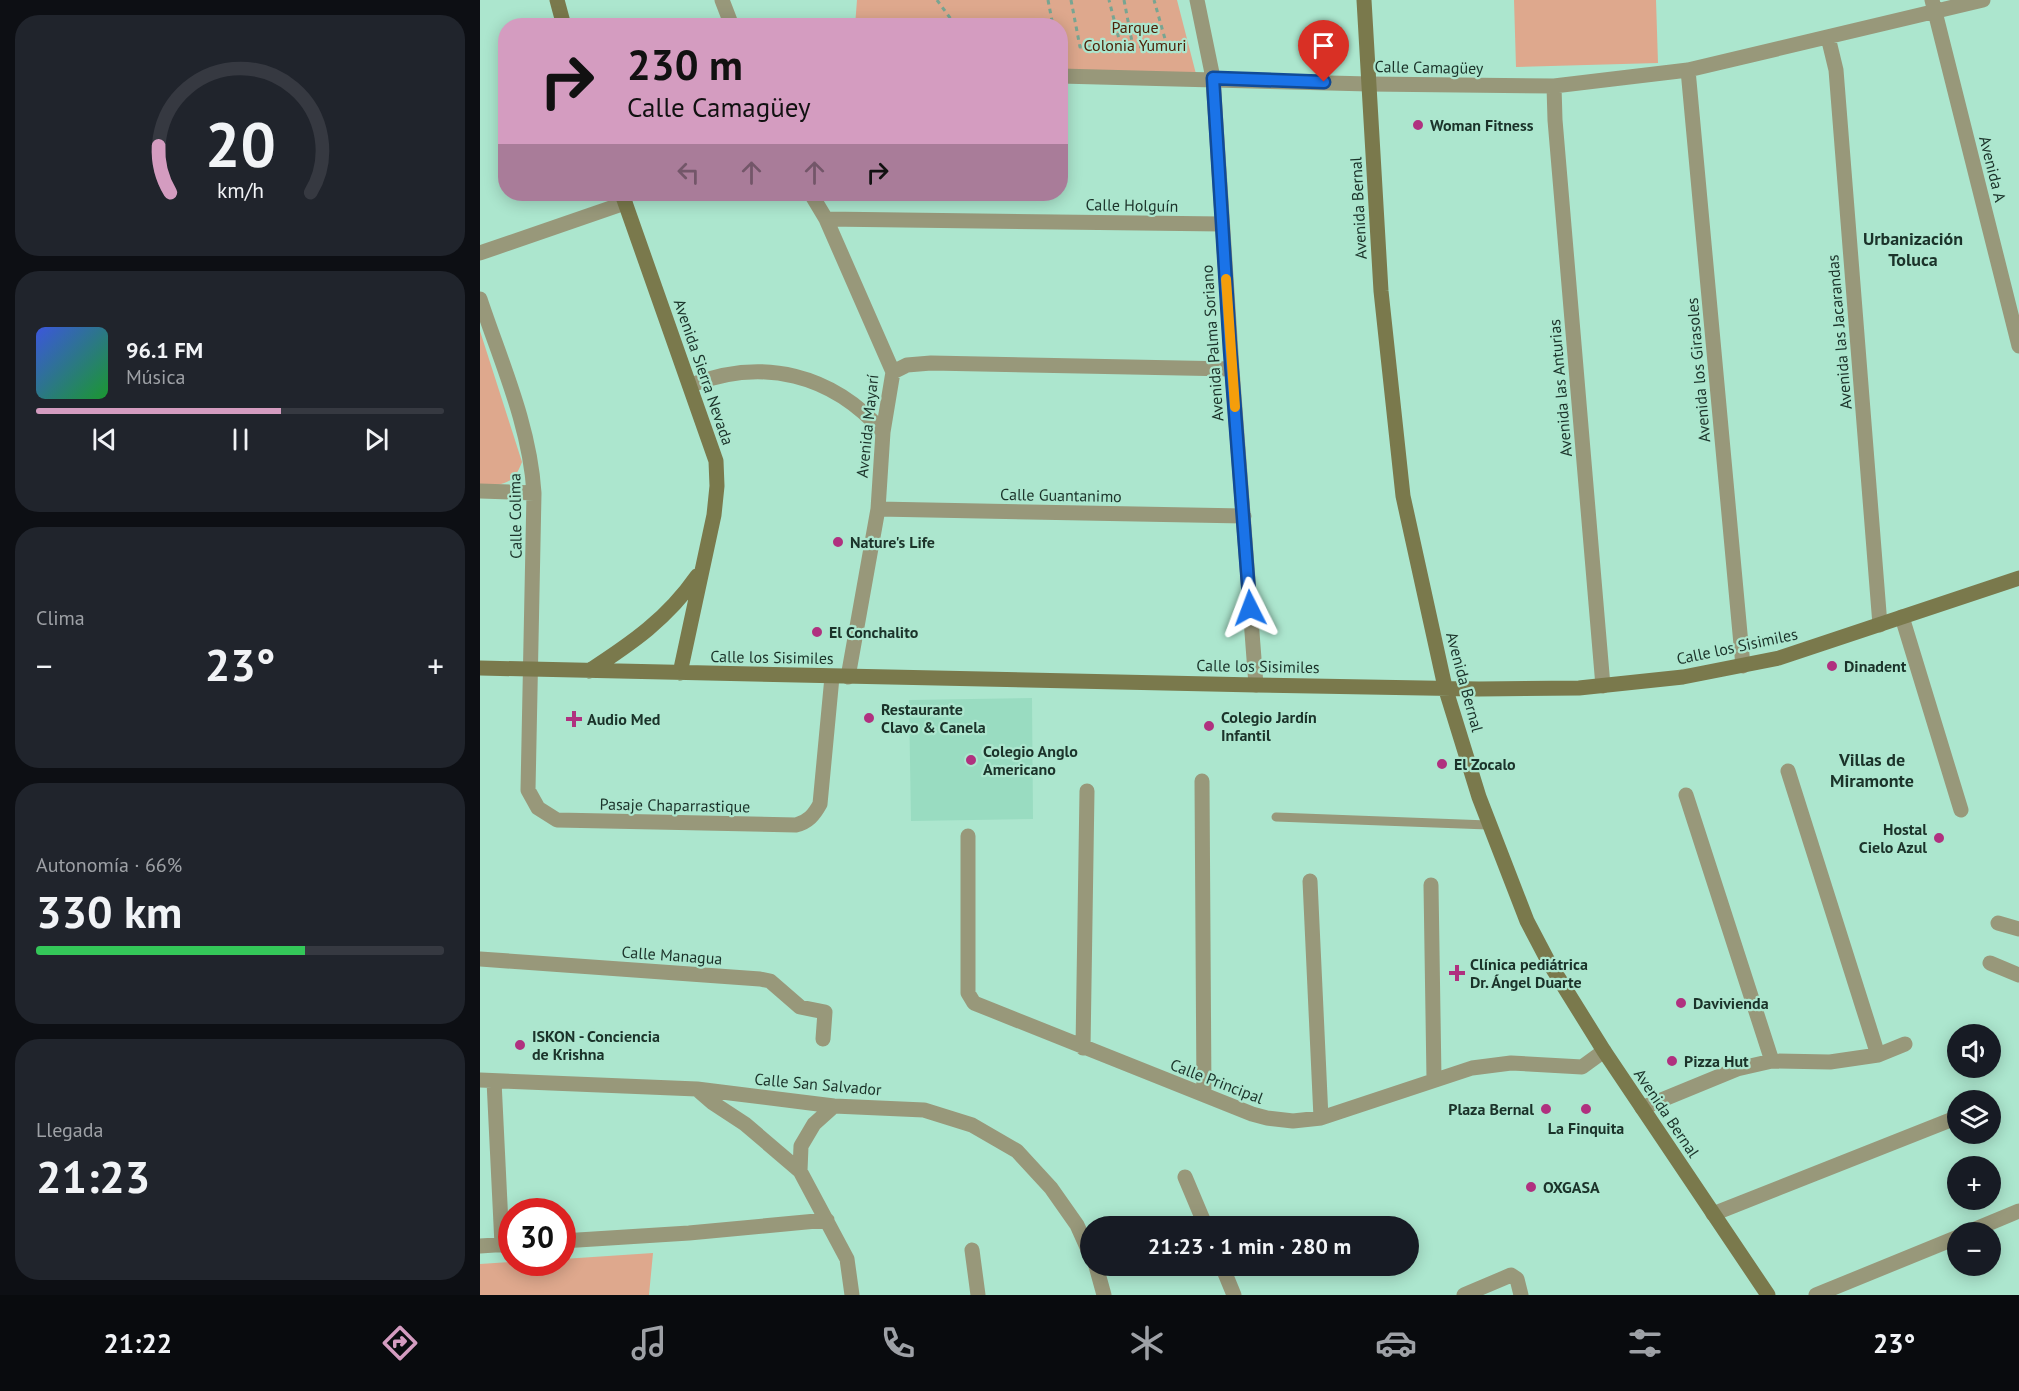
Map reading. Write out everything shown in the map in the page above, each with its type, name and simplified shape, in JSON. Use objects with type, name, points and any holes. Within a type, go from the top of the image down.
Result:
[{"type":"main road","points":[[557,0],[562,18]]},
{"type":"main road","name":"Avenida Bernal","points":[[1364,0],[1381,291],[1402,496],[1445,687],[1488,825],[1527,921],[1548,961],[1604,1051],[1768,1295]]},
{"type":"main road","name":"Avenida Sierra Nevada","points":[[625,201],[713,449],[717,473],[714,515],[680,673]]},
{"type":"main road","points":[[589,671],[653,626],[684,594],[701,571]]},
{"type":"main road","name":"Calle los Sisimiles","points":[[480,668],[1479,689],[1603,686],[1683,678],[1779,658],[2019,578]]},
{"type":"street","points":[[722,0],[729,18]]},
{"type":"street","name":"Avenida Palma Soriano","points":[[1197,0],[1213,78],[1256,685]]},
{"type":"street","name":"Calle Camagüey","points":[[1068,76],[1554,86],[1688,70],[1828,37],[1933,6],[1983,0]]},
{"type":"street","name":"Avenida A","points":[[1933,6],[2019,346]]},
{"type":"street","name":"Avenida las Jacarandas","points":[[1828,37],[1836,70],[1880,625]]},
{"type":"street","name":"Avenida los Girasoles","points":[[1688,70],[1743,666]]},
{"type":"street","name":"Avenida las Anturias","points":[[1554,86],[1603,686]]},
{"type":"street","points":[[480,253],[616,201]]},
{"type":"street","name":"Avenida Mayarí","points":[[816,201],[893,372],[883,432],[878,509],[848,677]]},
{"type":"street","name":"Calle Holguín","points":[[826,219],[1222,224]]},
{"type":"street","name":"Calle Colima","points":[[480,299],[524,429],[533,467],[532,669]]},
{"type":"street","points":[[893,372],[907,365],[931,363],[1232,369]]},
{"type":"street","points":[[691,385],[719,376],[748,372],[792,375],[820,384],[846,398],[869,416],[883,432]]},
{"type":"street","points":[[480,491],[534,493]]},
{"type":"street","name":"Calle Guantanimo","points":[[878,509],[1244,516]]},
{"type":"street","points":[[1902,617],[1961,810]]},
{"type":"street","name":"Pasaje Chaparrastique","points":[[532,669],[528,790],[538,808],[557,820],[796,825],[803,823],[810,818],[820,804],[832,677]]},
{"type":"street","points":[[1788,771],[1878,1055]]},
{"type":"street","points":[[1202,781],[1204,1095]]},
{"type":"street","points":[[1083,1048],[1087,791]]},
{"type":"street","points":[[1686,795],[1772,1061]]},
{"type":"street","name":"Calle Principal","points":[[968,836],[968,993],[974,1003],[1083,1048],[1267,1118],[1293,1120],[1321,1118],[1434,1079],[1494,1064],[1582,1067],[1604,1051]]},
{"type":"street","points":[[1310,881],[1321,1118]]},
{"type":"street","points":[[1431,885],[1434,1079]]},
{"type":"street","points":[[1998,923],[2019,929]]},
{"type":"street","name":"Calle Managua","points":[[480,959],[770,981],[800,1007],[825,1012],[823,1039]]},
{"type":"street","points":[[1990,963],[2019,975]]},
{"type":"street","points":[[1642,1108],[1737,1069],[1772,1061],[1830,1062],[1878,1055],[1905,1044]]},
{"type":"street","points":[[487,1080],[501,1198]]},
{"type":"street","name":"Calle San Salvador","points":[[487,1080],[697,1089],[834,1106],[924,1110],[972,1125],[1017,1151],[1051,1188],[1080,1232]]},
{"type":"street","points":[[697,1089],[745,1124],[800,1171],[847,1259],[852,1295]]},
{"type":"street","points":[[800,1171],[801,1146],[814,1124],[834,1106]]},
{"type":"street","points":[[1713,1214],[1947,1121]]},
{"type":"street","points":[[1185,1177],[1201,1216]]},
{"type":"street","points":[[1992,1222],[2019,1211]]},
{"type":"street","points":[[576,1240],[689,1233],[827,1220]]},
{"type":"street","points":[[1815,1295],[1947,1241]]},
{"type":"street","points":[[480,1246],[498,1245]]},
{"type":"street","points":[[972,1250],[978,1295]]},
{"type":"street","points":[[1464,1295],[1511,1275],[1517,1280],[1521,1295]]},
{"type":"street","points":[[1098,1276],[1104,1295]]},
{"type":"street","points":[[1226,1276],[1234,1295]]},
{"type":"lane","points":[[1276,817],[1488,825]]},
{"type":"path","points":[[938,0],[950,18]]},
{"type":"path","points":[[1048,0],[1051,18]]},
{"type":"path","points":[[1071,0],[1080,47],[1121,47],[1109,0]]},
{"type":"path","points":[[1124,0],[1133,46],[1167,46],[1154,0]]},
{"type":"shaded area","name":"Colegio Anglo Americano","points":[[1032,698],[1033,819],[911,821],[909,700]]},
{"type":"green space","name":"Parque Colonia Yumuri","points":[[857,0],[1177,0],[1196,74],[1068,71],[1068,18],[856,18]]},
{"type":"green space","points":[[1514,0],[1656,0],[1658,63],[1516,67]]},
{"type":"green space","points":[[480,331],[522,462],[511,480],[495,485],[480,486]]},
{"type":"green space","points":[[653,1253],[649,1295],[480,1295],[480,1264],[498,1263],[498,1276],[576,1276],[576,1258]]},
{"type":"slow traffic","points":[[1226,279],[1235,407]]},
{"type":"place","name":"Woman Fitness","points":[[1418,125]]},
{"type":"place","name":"Nature's Life","points":[[838,542]]},
{"type":"place","name":"El Conchalito","points":[[817,632]]},
{"type":"place","name":"Dinadent","points":[[1832,666]]},
{"type":"place","name":"Restaurante Clavo & Canela","points":[[869,718]]},
{"type":"place","name":"Audio Med","points":[[574,719]]},
{"type":"place","name":"Colegio Jardín Infantil","points":[[1209,726]]},
{"type":"place","name":"Colegio Anglo Americano","points":[[971,760]]},
{"type":"place","name":"El Zocalo","points":[[1442,764]]},
{"type":"place","name":"Hostal Cielo Azul","points":[[1939,838]]},
{"type":"place","name":"Clínica pediátrica Dr. Ángel Duarte","points":[[1457,973]]},
{"type":"place","name":"Davivienda","points":[[1681,1003]]},
{"type":"place","name":"ISKON - Conciencia de Krishna","points":[[520,1045]]},
{"type":"place","name":"Pizza Hut","points":[[1672,1061]]},
{"type":"place","name":"Plaza Bernal","points":[[1546,1109]]},
{"type":"place","name":"La Finquita","points":[[1586,1109]]},
{"type":"place","name":"OXGASA","points":[[1531,1187]]},
{"type":"district","name":"Urbanización Toluca","points":[[1913,249]]},
{"type":"district","name":"Villas de Miramonte","points":[[1872,770]]},
{"type":"route","points":[[1250,608],[1230,348],[1213,78],[1324,82]]}]
